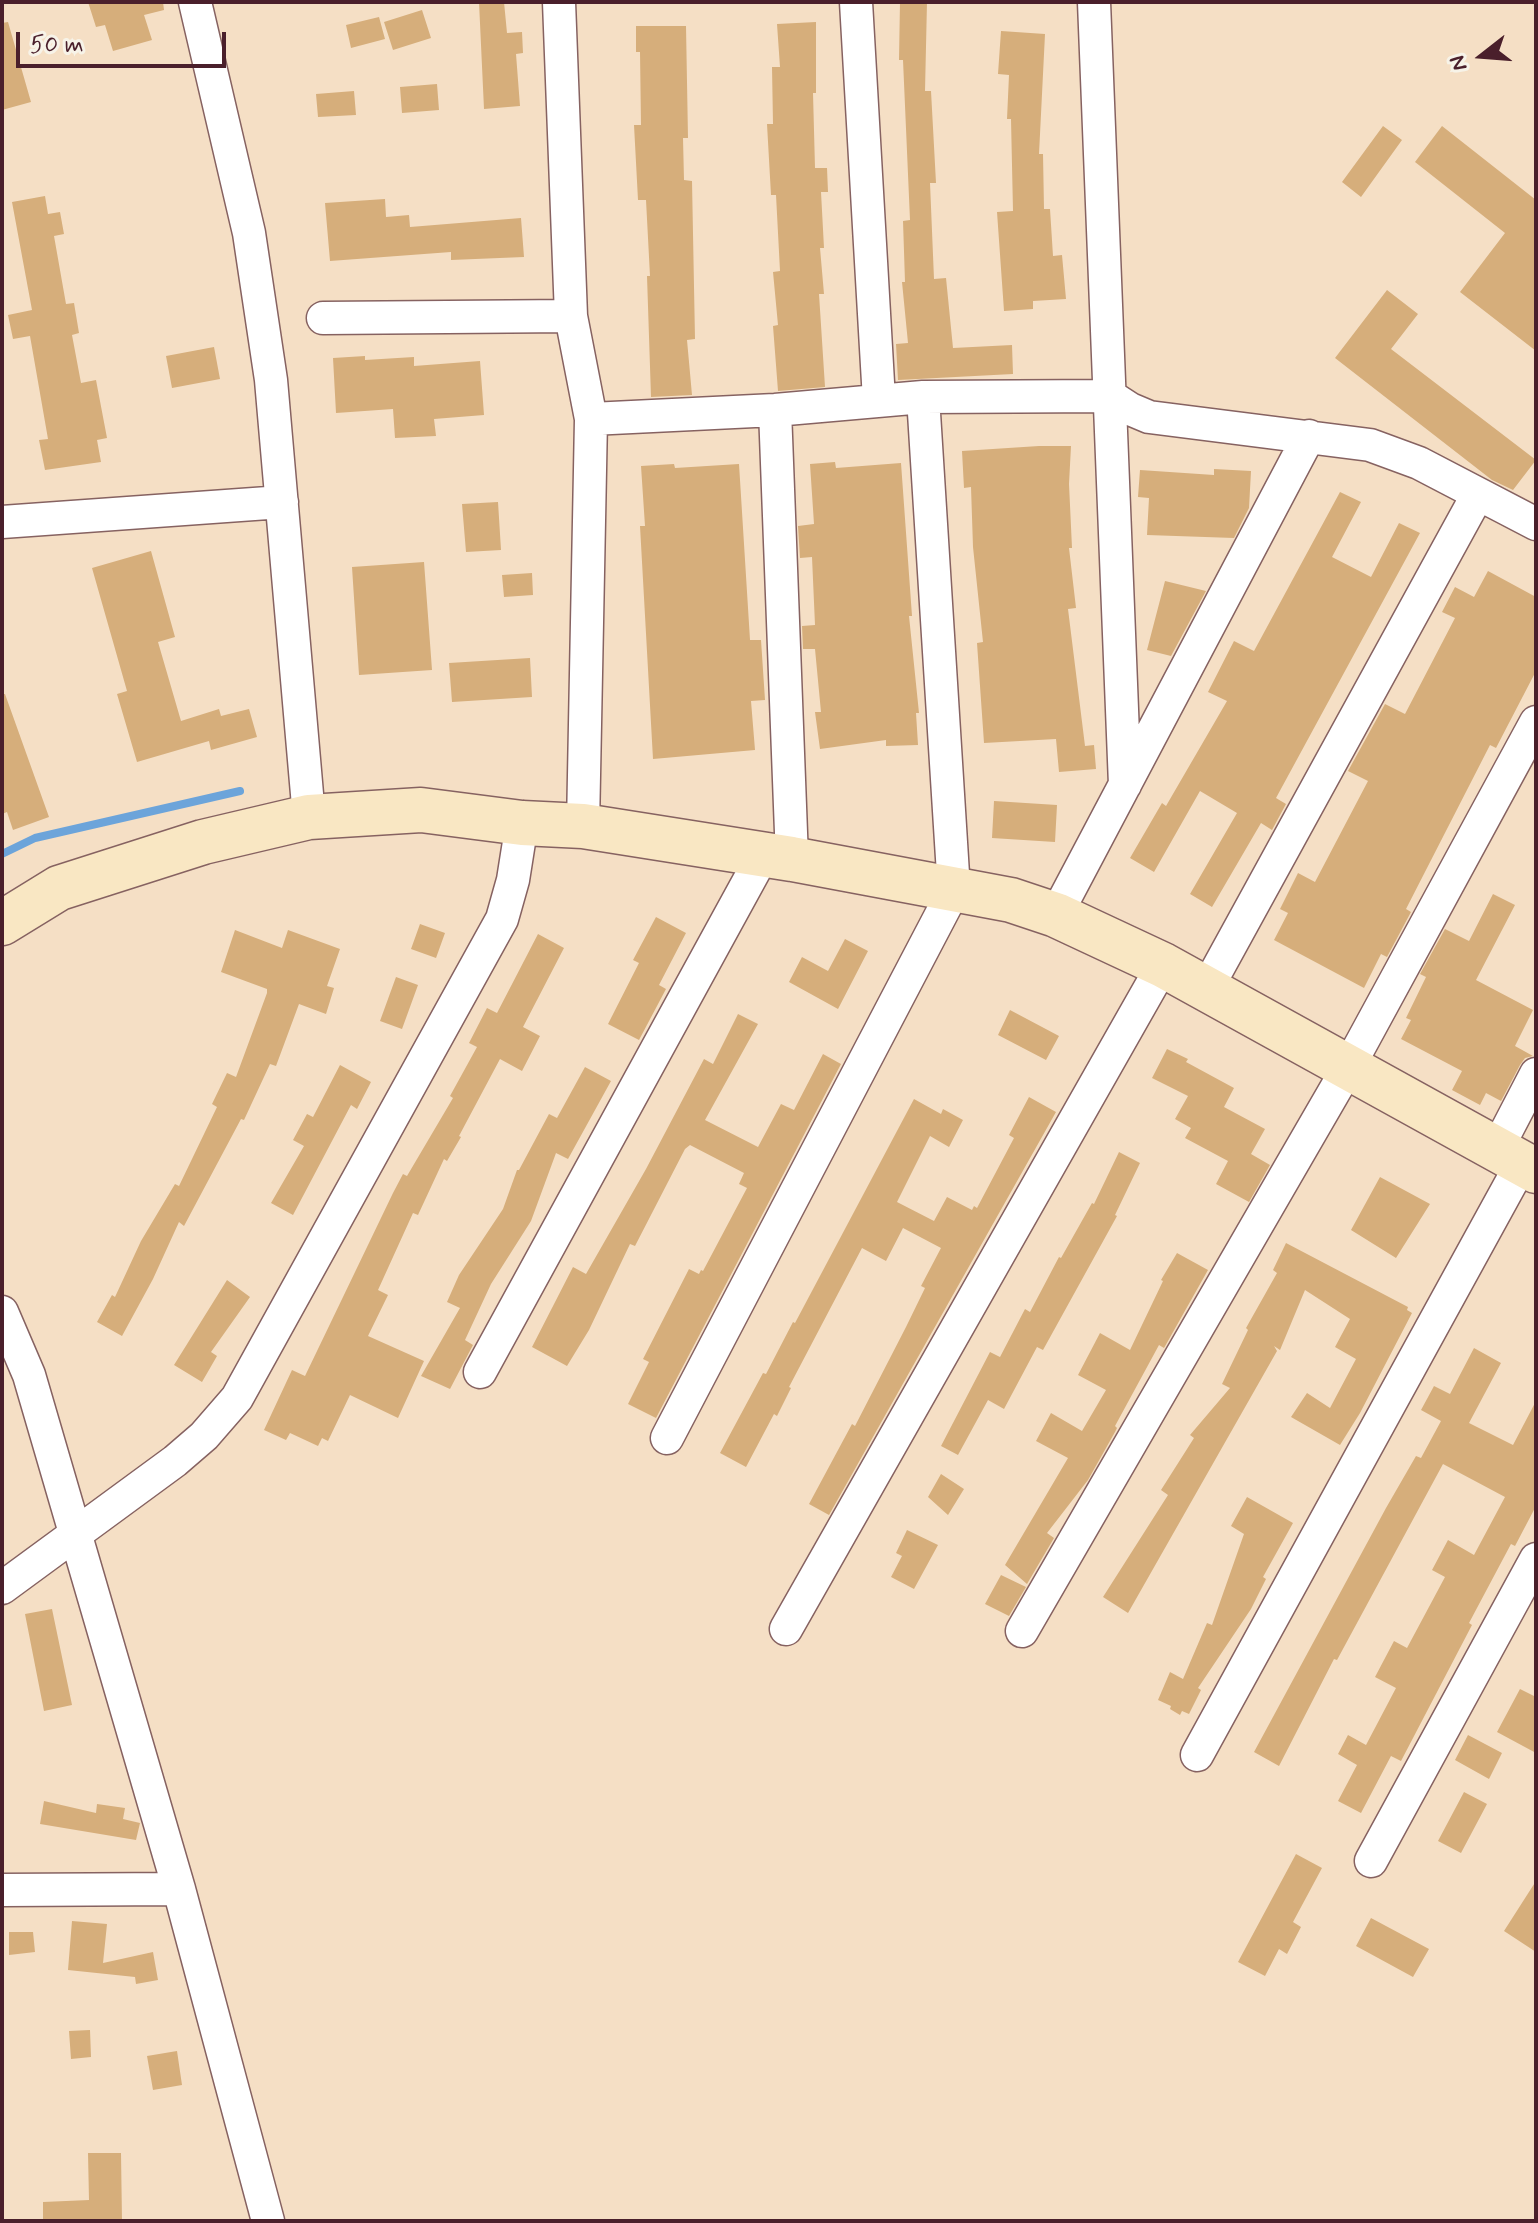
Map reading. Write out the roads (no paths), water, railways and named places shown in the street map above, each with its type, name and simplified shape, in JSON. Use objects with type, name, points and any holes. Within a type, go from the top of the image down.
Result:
[{"type":"street","points":[[195,2],[249,233],[271,380],[309,817]]},
{"type":"street","points":[[559,2],[571,316],[591,419],[583,826]]},
{"type":"street","points":[[856,2],[879,400]]},
{"type":"street","points":[[1094,2],[1125,785]]},
{"type":"street","points":[[323,318],[571,316]]},
{"type":"street","points":[[591,419],[775,410],[923,397],[1110,396],[1149,417],[1309,436],[1391,451],[1536,524]]},
{"type":"street","points":[[667,1438],[954,890],[923,397]]},
{"type":"street","points":[[480,1372],[778,857],[775,410]]},
{"type":"street","points":[[1056,915],[1309,436]]},
{"type":"street","points":[[1206,990],[1478,494]]},
{"type":"street","points":[[2,522],[282,502]]},
{"type":"street","points":[[1022,1631],[1349,1066],[1536,722]]},
{"type":"street","points":[[2,923],[59,888],[203,842],[309,817],[421,810],[522,823],[583,826],[778,857],[1011,900],[1056,915],[1163,965],[1518,1161]]},
{"type":"street","points":[[2,1588],[195,1445],[237,1398],[502,919],[511,890],[522,823]]},
{"type":"street","points":[[786,1629],[1163,965]]},
{"type":"street","points":[[1197,1755],[1518,1161],[1536,1074]]},
{"type":"street","points":[[2,1313],[29,1375],[179,1889],[268,2221]]},
{"type":"street","points":[[1371,1861],[1536,1559]]},
{"type":"street","points":[[2,1890],[179,1889]]},
{"type":"waterway","points":[[2,854],[35,838],[240,791]]}]
